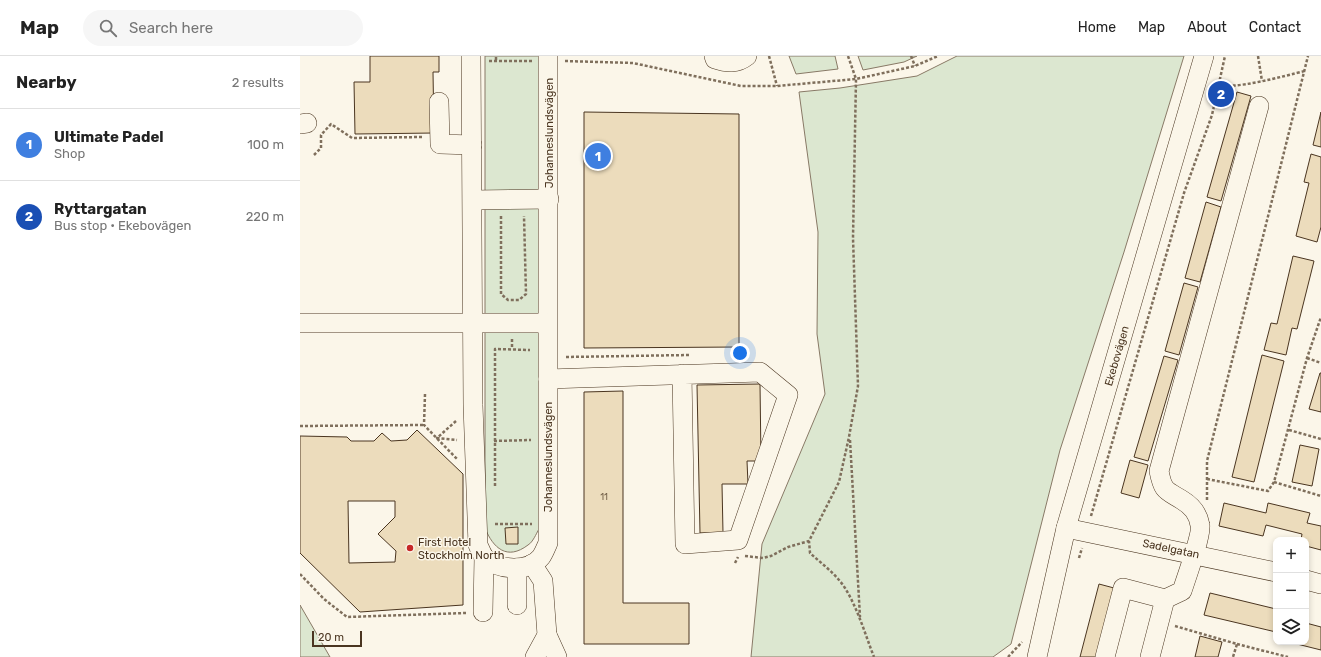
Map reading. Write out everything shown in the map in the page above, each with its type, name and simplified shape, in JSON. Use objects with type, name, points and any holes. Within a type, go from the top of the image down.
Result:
[{"type":"street","points":[[714,56],[715,59],[726,63],[741,61],[747,56]]},
{"type":"street","name":"Ekebovägen","points":[[1037,657],[1066,528],[1204,56]]},
{"type":"street","points":[[471,58],[476,479],[478,545],[484,557],[483,612]]},
{"type":"street","name":"Johanneslundsvägen","points":[[524,566],[541,558],[548,543],[548,58]]},
{"type":"street","points":[[439,102],[440,144],[472,145]]},
{"type":"street","points":[[1105,657],[1123,588],[1165,599],[1182,591],[1194,554],[1201,526],[1194,509],[1181,500],[1170,495],[1162,484],[1159,471],[1260,106]]},
{"type":"street","points":[[473,200],[549,199]]},
{"type":"street","points":[[300,323],[547,323]]},
{"type":"street","points":[[548,379],[682,374],[760,372],[788,396],[738,540],[684,544],[682,374]]},
{"type":"street","name":"Sadelgatan","points":[[1066,528],[1087,531],[1273,571]]},
{"type":"street","points":[[484,557],[502,568],[524,566],[543,581],[547,635],[557,657]]},
{"type":"street","points":[[517,604],[524,566]]},
{"type":"street","points":[[1309,581],[1321,584]]},
{"type":"street","points":[[1150,657],[1165,599]]},
{"type":"street","points":[[535,657],[547,635]]},
{"type":"path","points":[[769,56],[777,86]]},
{"type":"path","points":[[848,56],[856,79],[853,238],[858,386],[850,437],[839,482],[809,541],[810,553],[836,576],[845,588],[860,620],[874,657]]},
{"type":"path","points":[[911,56],[916,66]]},
{"type":"path","points":[[471,58],[496,60],[548,58],[633,63],[741,86],[777,86],[856,79],[916,66],[938,56]]},
{"type":"path","points":[[1078,562],[1184,193],[1212,115],[1220,86],[1225,56]]},
{"type":"path","points":[[1258,56],[1262,81]]},
{"type":"path","points":[[1201,526],[1208,497],[1207,461],[1308,56]]},
{"type":"path","points":[[1220,86],[1262,81],[1305,71]]},
{"type":"path","points":[[314,155],[321,148],[321,135],[331,124],[352,138],[440,137]]},
{"type":"path","points":[[500,200],[501,294],[508,300],[519,300],[526,294],[524,200]]},
{"type":"path","points":[[1207,479],[1268,491],[1274,482],[1307,358],[1321,317]]},
{"type":"path","points":[[495,494],[495,349],[512,349]]},
{"type":"path","points":[[547,357],[696,355]]},
{"type":"path","points":[[1307,358],[1321,363]]},
{"type":"path","points":[[425,394],[424,425],[476,479]]},
{"type":"path","points":[[300,426],[424,425]]},
{"type":"path","points":[[1289,430],[1321,439]]},
{"type":"path","points":[[850,437],[860,620]]},
{"type":"path","points":[[1274,482],[1321,496]]},
{"type":"path","points":[[496,517],[496,524]]},
{"type":"path","points":[[477,524],[548,524]]},
{"type":"path","points":[[735,562],[739,556],[761,558],[771,556],[788,547],[809,541]]},
{"type":"path","points":[[300,574],[324,600],[347,617],[483,612]]},
{"type":"path","points":[[1173,625],[1288,657]]},
{"type":"path","points":[[1233,657],[1237,644]]},
{"type":"green space","points":[[485,56],[541,56],[539,529],[530,544],[514,552],[507,552],[497,546],[488,535],[485,528]]},
{"type":"green space","points":[[789,56],[835,56],[838,69],[796,74]]},
{"type":"green space","points":[[858,56],[917,56],[904,62],[863,70]]},
{"type":"green space","points":[[957,56],[1184,56],[1124,252],[1060,450],[1011,644],[993,657],[751,657],[762,544],[825,394],[817,334],[818,232],[799,92],[840,88],[917,76]]},
{"type":"green space","points":[[300,605],[330,657],[300,657]]},
{"type":"building","points":[[370,56],[439,56],[439,72],[433,72],[434,133],[355,134],[354,82],[370,82]]},
{"type":"building","points":[[1237,92],[1251,96],[1221,201],[1207,197]]},
{"type":"building","points":[[584,112],[739,114],[739,347],[584,348]]},
{"type":"building","points":[[1321,112],[1321,147],[1313,145]]},
{"type":"building","points":[[1311,154],[1321,157],[1321,227],[1317,242],[1296,236],[1309,183],[1304,182]]},
{"type":"building","points":[[1206,202],[1221,207],[1200,282],[1185,278]]},
{"type":"building","points":[[1293,256],[1314,261],[1297,329],[1292,328],[1286,355],[1264,350],[1271,323],[1277,324]]},
{"type":"building","points":[[1184,283],[1198,287],[1179,355],[1165,351]]},
{"type":"building","points":[[1262,355],[1284,361],[1254,482],[1232,477]]},
{"type":"building","points":[[1164,356],[1178,360],[1148,461],[1134,457]]},
{"type":"building","points":[[1321,373],[1321,412],[1309,409]]},
{"type":"building","points":[[760,384],[761,461],[747,461],[748,484],[722,484],[723,533],[700,533],[697,385]]},
{"type":"building","points":[[623,391],[623,603],[689,603],[689,644],[584,644],[584,392]]},
{"type":"building","points":[[417,430],[463,474],[463,605],[360,612],[300,553],[300,436],[347,437],[351,441],[374,441],[382,433],[391,441],[407,440]],"holes":[[[348,501],[395,501],[395,517],[378,534],[396,551],[395,562],[349,563]]]},
{"type":"building","points":[[1300,445],[1319,449],[1312,486],[1292,482]]},
{"type":"building","points":[[1130,460],[1148,465],[1139,498],[1121,493]]},
{"type":"building","points":[[1224,503],[1266,513],[1268,503],[1310,513],[1307,523],[1321,526],[1321,550],[1309,547],[1309,537],[1302,537],[1302,534],[1266,525],[1263,536],[1219,526]]},
{"type":"building","points":[[518,527],[518,544],[506,544],[505,528]]},
{"type":"building","points":[[1099,584],[1114,588],[1096,657],[1080,657]]},
{"type":"building","points":[[1210,593],[1273,608],[1273,631],[1204,615]]},
{"type":"building","points":[[1309,624],[1321,627],[1321,650],[1301,645],[1309,645]]},
{"type":"building","points":[[1200,636],[1222,642],[1218,657],[1195,657]]},
{"type":"place","name":"Ryttargatan","points":[[1221,94]]},
{"type":"place","name":"Ultimate Padel","points":[[598,156]]},
{"type":"place","name":"First Hotel Stockholm North","points":[[410,548]]}]
